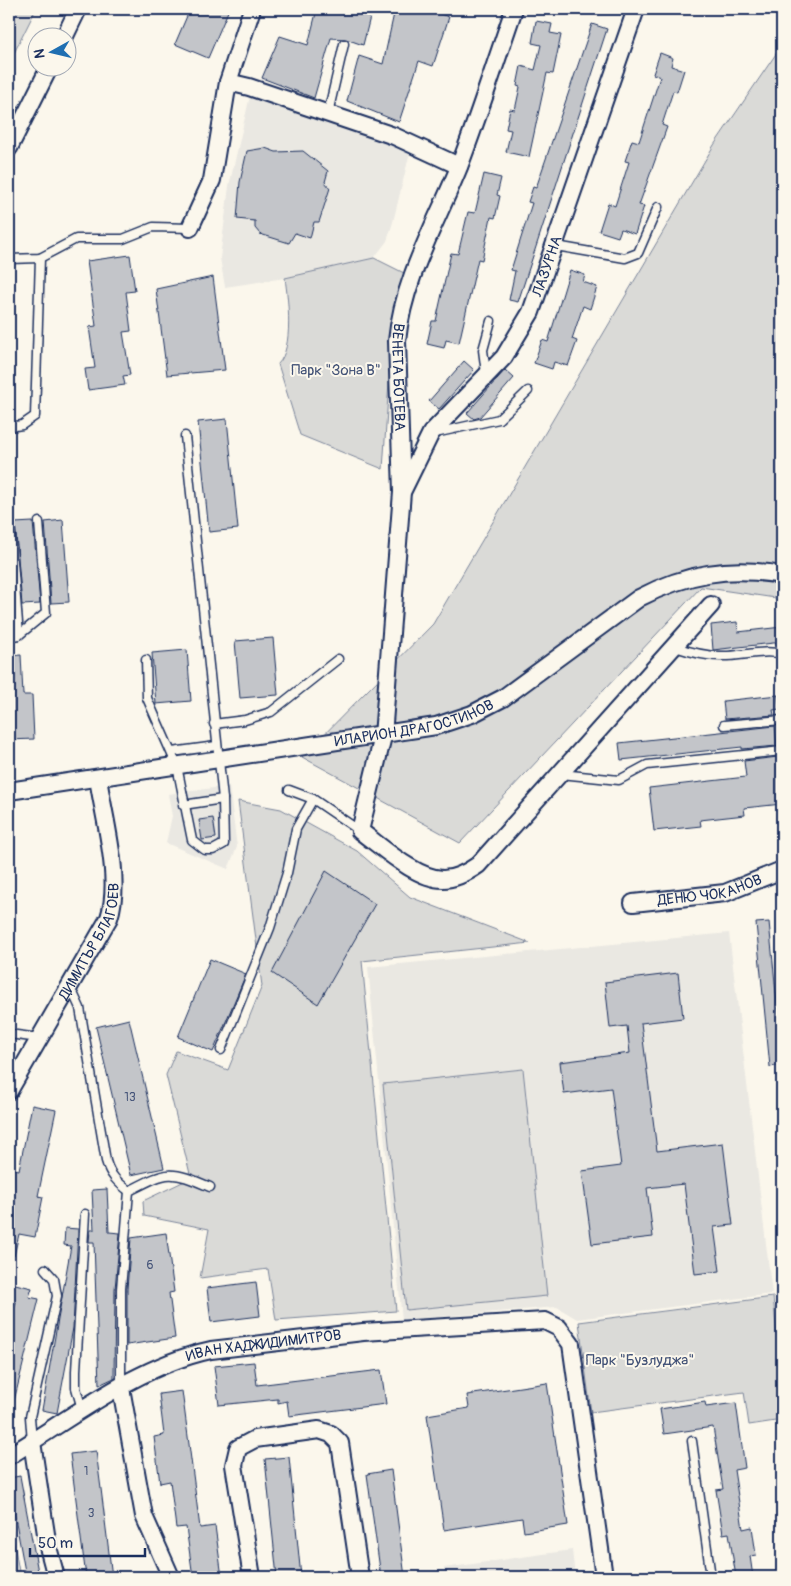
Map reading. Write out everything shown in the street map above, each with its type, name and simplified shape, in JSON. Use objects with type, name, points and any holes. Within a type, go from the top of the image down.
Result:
[{"type":"street","points":[[69,28],[78,9]]},
{"type":"street","points":[[190,228],[212,180],[228,82],[252,9]]},
{"type":"street","name":"ВЕНЕТА БОТЕВА","points":[[360,831],[382,736],[402,492],[397,341],[399,319],[411,278],[459,166],[514,9]]},
{"type":"street","name":"ЛАЗУРНА","points":[[402,492],[431,433],[504,357],[531,312],[556,246],[636,9]]},
{"type":"street","points":[[9,148],[44,78]]},
{"type":"street","points":[[228,82],[328,112],[394,136],[459,166]]},
{"type":"street","name":"ИЛАРИОН ДРАГОСТИНОВ","points":[[9,791],[98,778],[174,759],[382,736],[436,726],[490,705],[517,689],[639,598],[680,579],[699,574],[734,571],[782,575]]},
{"type":"street","points":[[360,831],[410,867],[427,876],[442,879],[455,877],[478,865],[562,774],[710,605]]},
{"type":"street","name":"ДИМИТЪР БЛАГОЕВ","points":[[9,1091],[66,989],[109,918],[114,902],[114,880],[98,778]]},
{"type":"street","name":"ДЕНЮ ЧОКАНОВ","points":[[633,903],[724,893],[782,870]]},
{"type":"street","name":"ИВАН ХАДЖИДИМИТРОВ","points":[[9,1456],[82,1410],[167,1363],[211,1350],[363,1332],[545,1321],[559,1328],[571,1344],[604,1577]]},
{"type":"street","points":[[121,1388],[144,1516],[171,1577]]},
{"type":"street","points":[[252,1577],[234,1465],[238,1448],[255,1439],[319,1430],[331,1434],[340,1443],[360,1577]]},
{"type":"street","points":[[32,1442],[48,1547],[56,1577]]},
{"type":"lane","points":[[328,112],[344,44]]},
{"type":"lane","points":[[556,246],[624,258],[638,253],[658,207]]},
{"type":"lane","points":[[9,260],[40,258],[76,239],[123,239],[153,227],[190,228]]},
{"type":"lane","points":[[9,427],[22,425],[35,416],[40,258]]},
{"type":"lane","points":[[486,374],[484,350],[491,321]]},
{"type":"lane","points":[[431,433],[499,419],[528,391]]},
{"type":"lane","points":[[146,660],[147,698],[174,759],[192,840],[205,850],[213,850],[224,844],[223,799],[185,436]]},
{"type":"lane","points":[[9,637],[19,635],[46,613],[39,522]]},
{"type":"lane","points":[[10,526],[19,635]]},
{"type":"lane","points":[[675,647],[713,656],[772,652],[782,654]]},
{"type":"lane","points":[[214,724],[246,720],[271,712],[338,659]]},
{"type":"lane","points":[[724,725],[782,720]]},
{"type":"lane","points":[[562,774],[619,780],[648,765],[782,751]]},
{"type":"lane","points":[[289,790],[313,799],[360,831]]},
{"type":"lane","points":[[183,805],[223,799]]},
{"type":"lane","points":[[221,1050],[270,928],[287,873],[296,829],[313,799]]},
{"type":"lane","points":[[66,989],[74,995],[80,1008],[109,1171],[114,1179],[129,1191]]},
{"type":"lane","points":[[9,1034],[39,1038]]},
{"type":"lane","points":[[129,1191],[148,1181],[175,1173],[210,1187]]},
{"type":"lane","points":[[121,1388],[121,1290],[129,1191]]},
{"type":"lane","points":[[82,1410],[78,1396],[76,1371],[85,1214]]},
{"type":"lane","points":[[32,1442],[30,1417],[57,1296],[54,1279],[45,1269]]},
{"type":"lane","points":[[692,1441],[711,1577]]},
{"type":"shaded area","points":[[250,96],[411,148],[387,241],[374,258],[285,278],[225,287],[220,258],[229,186]]},
{"type":"shaded area","points":[[229,786],[237,847],[228,869],[166,843],[172,816],[168,794]]},
{"type":"shaded area","points":[[729,933],[772,1294],[577,1319],[557,1307],[402,1320],[368,967]]},
{"type":"shaded area","points":[[572,1550],[575,1577],[446,1577],[444,1568]]},
{"type":"green space","points":[[9,9],[36,9],[9,63]]},
{"type":"green space","points":[[782,45],[782,599],[701,587],[460,843],[302,757],[433,624],[714,145]]},
{"type":"green space","name":"Парк \"Зона В\"","points":[[374,258],[408,275],[393,323],[383,469],[300,435],[278,364],[283,357],[286,347],[289,323],[285,278]]},
{"type":"green space","points":[[238,801],[281,809],[357,851],[410,897],[530,943],[362,961],[396,1311],[276,1320],[268,1269],[200,1278],[209,1229],[144,1216],[143,1201],[191,1178],[166,1075],[176,1051],[228,1070],[262,986]]},
{"type":"green space","points":[[523,1069],[547,1296],[406,1310],[383,1084]]},
{"type":"green space","name":"Парк \"Бузлуджа\"","points":[[773,1297],[777,1335],[782,1335],[782,1420],[749,1425],[744,1392],[591,1412],[579,1322]]},
{"type":"green space","points":[[9,1515],[20,1577],[9,1577]]},
{"type":"building","points":[[190,9],[229,9],[208,58],[175,44]]},
{"type":"building","points":[[317,9],[372,9],[363,45],[346,39],[331,38],[314,98],[262,78],[280,36],[308,45]]},
{"type":"building","points":[[395,9],[425,9],[449,17],[433,66],[419,61],[399,122],[347,101],[359,56],[383,64]]},
{"type":"building","points":[[536,21],[552,24],[550,33],[561,35],[553,74],[547,73],[529,157],[506,152],[511,130],[506,129],[510,109],[515,110],[520,87],[517,86],[521,66],[535,70],[541,45],[532,43]]},
{"type":"building","points":[[592,24],[607,29],[518,302],[509,300],[515,271],[511,270],[532,203],[528,202],[533,187],[536,188]]},
{"type":"building","points":[[660,53],[673,58],[671,66],[684,70],[677,92],[673,91],[662,125],[667,127],[639,205],[644,206],[635,234],[621,229],[618,237],[599,231],[608,203],[615,206],[629,162],[625,161],[632,140],[639,142],[660,77],[653,74]]},
{"type":"building","points":[[265,148],[276,152],[303,151],[328,171],[325,182],[330,188],[319,222],[314,222],[310,238],[295,233],[289,243],[260,234],[255,228],[255,221],[237,219],[240,182],[247,151]]},
{"type":"building","points":[[484,174],[501,178],[497,195],[500,196],[495,218],[491,217],[482,260],[478,259],[459,343],[446,340],[444,348],[427,344],[432,321],[436,321],[451,253],[458,254],[468,212],[475,213]]},
{"type":"building","points":[[130,255],[135,291],[126,292],[131,331],[123,332],[130,375],[123,376],[125,385],[88,390],[85,369],[95,368],[89,327],[96,326],[87,261]]},
{"type":"building","points":[[570,270],[585,275],[583,282],[597,287],[590,309],[583,306],[572,339],[577,341],[568,366],[554,362],[552,369],[534,363],[542,340],[548,342]]},
{"type":"building","points":[[213,277],[225,370],[167,375],[156,289]]},
{"type":"building","points":[[464,361],[474,370],[439,409],[429,401]]},
{"type":"building","points":[[505,370],[514,378],[480,417],[474,419],[467,413]]},
{"type":"building","points":[[227,419],[238,529],[209,532],[198,422]]},
{"type":"building","points":[[63,520],[69,602],[51,603],[45,522]]},
{"type":"building","points":[[33,522],[40,604],[22,605],[15,523]]},
{"type":"building","points":[[737,622],[738,632],[782,627],[782,642],[713,650],[711,625]]},
{"type":"building","points":[[273,638],[278,695],[240,698],[235,641]]},
{"type":"building","points":[[187,650],[191,701],[156,704],[152,653]]},
{"type":"building","points":[[21,655],[23,695],[32,695],[34,739],[9,740],[9,656]]},
{"type":"building","points":[[778,695],[780,709],[773,710],[774,715],[725,719],[723,701]]},
{"type":"building","points":[[775,726],[777,746],[742,749],[742,747],[621,760],[619,743]]},
{"type":"building","points":[[778,757],[779,764],[782,764],[782,804],[744,808],[745,815],[700,820],[701,826],[654,831],[649,788],[746,777],[744,761]]},
{"type":"building","points":[[213,818],[216,838],[202,840],[199,820]]},
{"type":"building","points":[[326,871],[375,904],[318,1004],[272,973]]},
{"type":"building","points":[[769,922],[782,1054],[782,1065],[770,1067],[756,923]]},
{"type":"building","points":[[210,959],[246,974],[213,1052],[178,1037]]},
{"type":"building","points":[[678,973],[683,1018],[641,1023],[657,1151],[723,1143],[733,1225],[714,1227],[720,1271],[695,1274],[684,1184],[647,1188],[653,1237],[592,1244],[582,1171],[621,1166],[611,1088],[564,1094],[560,1062],[630,1053],[627,1026],[610,1028],[605,982]]},
{"type":"building","points":[[129,1019],[164,1168],[131,1175],[96,1027]]},
{"type":"building","points":[[32,1105],[56,1110],[38,1196],[43,1197],[35,1237],[19,1234],[14,1256],[9,1256],[9,1168],[19,1170]]},
{"type":"building","points":[[107,1189],[109,1232],[120,1233],[115,1289],[114,1378],[99,1385],[94,1242],[89,1242],[90,1230],[94,1230],[92,1190]]},
{"type":"building","points":[[65,1228],[78,1229],[73,1328],[57,1413],[42,1410],[71,1246],[64,1245]]},
{"type":"building","points":[[166,1233],[174,1292],[169,1293],[175,1338],[127,1345],[127,1289],[131,1238]]},
{"type":"building","points":[[256,1282],[260,1316],[211,1322],[207,1288]]},
{"type":"building","points":[[11,1283],[32,1288],[29,1297],[39,1299],[13,1405],[9,1404],[9,1331],[16,1302],[9,1300]]},
{"type":"building","points":[[254,1362],[257,1385],[381,1370],[386,1404],[289,1416],[287,1401],[278,1403],[278,1399],[219,1405],[214,1366]]},
{"type":"building","points":[[547,1383],[568,1525],[524,1532],[522,1518],[444,1530],[427,1415],[469,1408],[467,1395]]},
{"type":"building","points":[[182,1391],[200,1528],[215,1526],[222,1577],[193,1577],[186,1527],[176,1528],[170,1481],[160,1483],[154,1437],[164,1435],[159,1394]]},
{"type":"building","points":[[705,1402],[706,1407],[736,1403],[745,1468],[734,1470],[743,1529],[752,1527],[756,1555],[750,1556],[753,1577],[736,1577],[729,1533],[723,1534],[716,1490],[723,1489],[713,1427],[664,1434],[660,1409]]},
{"type":"building","points":[[96,1451],[112,1577],[86,1577],[70,1454]]},
{"type":"building","points":[[289,1457],[301,1577],[277,1577],[265,1459]]},
{"type":"building","points":[[391,1470],[405,1577],[381,1577],[367,1474]]},
{"type":"building","points":[[20,1476],[39,1577],[26,1577],[9,1484],[9,1478]]}]
